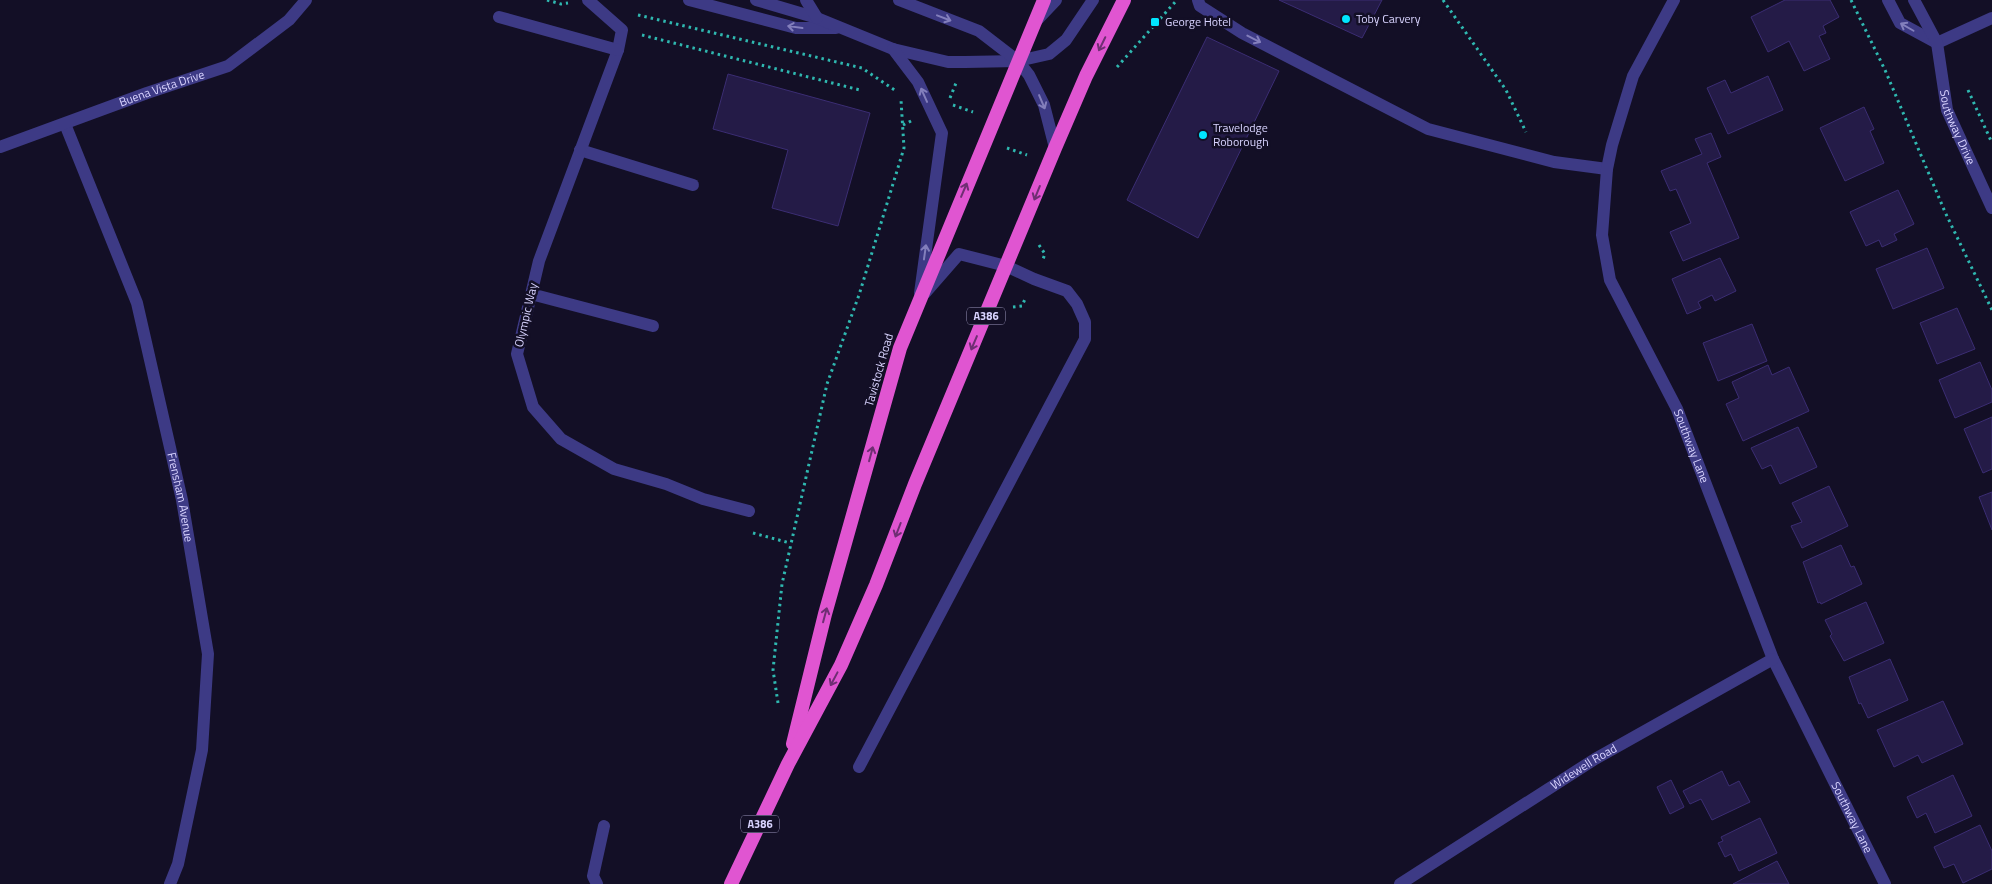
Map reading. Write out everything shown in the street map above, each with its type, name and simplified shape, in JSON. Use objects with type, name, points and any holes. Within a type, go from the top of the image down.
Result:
[{"type":"highway","name":"Tavistock Road","points":[[788,764],[828,605],[900,348],[1044,0]]},
{"type":"highway","name":"Tavistock Road","points":[[731,884],[788,764],[841,665],[1055,148],[1086,76],[1124,0]]},
{"type":"street","name":"Buena Vista Drive","points":[[0,147],[147,93],[228,66],[289,20],[306,0]]},
{"type":"street","points":[[689,0],[796,28],[844,28]]},
{"type":"street","points":[[756,0],[817,18],[893,49],[948,62],[1018,61],[1049,54],[1066,40],[1093,0]]},
{"type":"street","points":[[806,0],[817,18]]},
{"type":"street","points":[[899,0],[978,31],[1018,61],[1029,76],[1044,105],[1055,148]]},
{"type":"street","points":[[1033,24],[1056,0]]},
{"type":"street","points":[[1198,0],[1200,6],[1242,32],[1428,129],[1554,162],[1607,169]]},
{"type":"street","name":"Southway Lane","points":[[1674,0],[1633,76],[1612,144],[1607,169],[1602,235],[1610,280],[1676,409],[1773,659],[1885,884]]},
{"type":"street","points":[[1888,0],[1900,23],[1937,43],[1992,18]]},
{"type":"street","name":"Southway Drive","points":[[1914,0],[1937,43],[1947,110],[1992,208]]},
{"type":"street","points":[[588,1],[622,30]]},
{"type":"street","points":[[500,17],[618,50]]},
{"type":"street","name":"Olympic Way","points":[[622,30],[618,50],[539,261],[517,354],[533,407],[561,439],[614,469],[666,484],[703,499],[749,511]]},
{"type":"street","points":[[893,49],[918,82],[942,133],[919,300]]},
{"type":"street","name":"Frensham Avenue","points":[[65,124],[137,303],[182,500],[208,654],[202,750],[178,864],[170,884]]},
{"type":"street","points":[[580,150],[693,185]]},
{"type":"street","points":[[858,767],[1085,339],[1085,322],[1077,304],[1067,291],[1006,266],[959,254],[919,300]]},
{"type":"street","points":[[531,294],[653,326]]},
{"type":"street","name":"Widewell Road","points":[[1400,884],[1595,759],[1773,659]]},
{"type":"street","points":[[597,884],[593,876],[604,826]]},
{"type":"path","points":[[547,0],[561,4],[588,1]]},
{"type":"path","points":[[1443,0],[1506,90],[1538,158]]},
{"type":"path","points":[[1851,0],[1885,70],[1945,212],[1992,310]]},
{"type":"path","points":[[635,14],[862,68],[901,95],[904,148],[859,295],[827,384],[782,584],[773,670]]},
{"type":"path","points":[[622,30],[860,90]]},
{"type":"path","points":[[749,511],[753,534],[790,543]]},
{"type":"building","name":"Toby Carvery","points":[[1279,0],[1382,0],[1362,38]]},
{"type":"building","points":[[1785,0],[1830,0],[1839,17],[1823,26],[1826,33],[1819,36],[1830,59],[1804,71],[1789,41],[1768,52],[1751,17]]},
{"type":"building","name":"Travelodge Roborough","points":[[1207,37],[1279,71],[1198,238],[1127,200]]},
{"type":"building","points":[[728,74],[870,113],[838,226],[772,208],[788,150],[713,129]]},
{"type":"building","points":[[1768,76],[1783,110],[1728,134],[1707,88],[1725,80],[1731,93]]},
{"type":"building","points":[[1864,107],[1874,129],[1870,131],[1884,163],[1845,181],[1820,128]]},
{"type":"building","points":[[1711,133],[1721,157],[1707,163],[1739,238],[1683,261],[1670,232],[1691,223],[1676,189],[1670,191],[1661,171],[1702,154],[1695,139]]},
{"type":"building","points":[[1898,190],[1914,224],[1894,234],[1897,240],[1882,247],[1879,240],[1866,246],[1850,212]]},
{"type":"building","points":[[1927,248],[1944,288],[1893,309],[1876,269]]},
{"type":"building","points":[[1720,258],[1736,291],[1715,301],[1712,295],[1698,302],[1701,308],[1687,314],[1672,279]]},
{"type":"building","points":[[1957,308],[1975,349],[1937,364],[1920,323]]},
{"type":"building","points":[[1752,324],[1767,361],[1718,381],[1703,343]]},
{"type":"building","points":[[1980,362],[1992,390],[1992,402],[1955,418],[1939,380]]},
{"type":"building","points":[[1768,365],[1772,375],[1789,367],[1809,411],[1743,441],[1726,404],[1739,398],[1732,382]]},
{"type":"building","points":[[1992,417],[1992,469],[1983,473],[1964,429]]},
{"type":"building","points":[[1798,427],[1817,467],[1780,484],[1771,465],[1762,469],[1751,448]]},
{"type":"building","points":[[1829,486],[1848,526],[1802,548],[1791,526],[1802,522],[1792,503]]},
{"type":"building","points":[[1992,492],[1992,530],[1979,497]]},
{"type":"building","points":[[1841,545],[1851,567],[1854,566],[1862,584],[1821,604],[1820,602],[1818,603],[1803,562]]},
{"type":"building","points":[[1866,602],[1884,643],[1844,661],[1830,636],[1832,634],[1825,620]]},
{"type":"building","points":[[1890,659],[1908,700],[1868,718],[1861,703],[1859,704],[1849,677]]},
{"type":"building","points":[[1943,701],[1963,744],[1922,763],[1918,755],[1894,767],[1877,730]]},
{"type":"building","points":[[1722,771],[1729,786],[1739,781],[1750,802],[1712,820],[1701,799],[1690,804],[1683,791]]},
{"type":"building","points":[[1953,775],[1972,816],[1935,833],[1926,813],[1917,818],[1907,797]]},
{"type":"building","points":[[1671,780],[1684,807],[1670,814],[1657,787]]},
{"type":"building","points":[[1760,818],[1777,853],[1739,871],[1731,854],[1725,857],[1718,843],[1723,841],[1721,837]]},
{"type":"building","points":[[1980,825],[1992,851],[1992,869],[1963,883],[1954,864],[1944,868],[1934,847]]},
{"type":"building","points":[[1777,861],[1789,884],[1733,884]]},
{"type":"place","name":"Toby Carvery","points":[[1346,19]]},
{"type":"place","name":"George Hotel","points":[[1155,22]]},
{"type":"place","name":"Travelodge Roborough","points":[[1203,135]]}]
